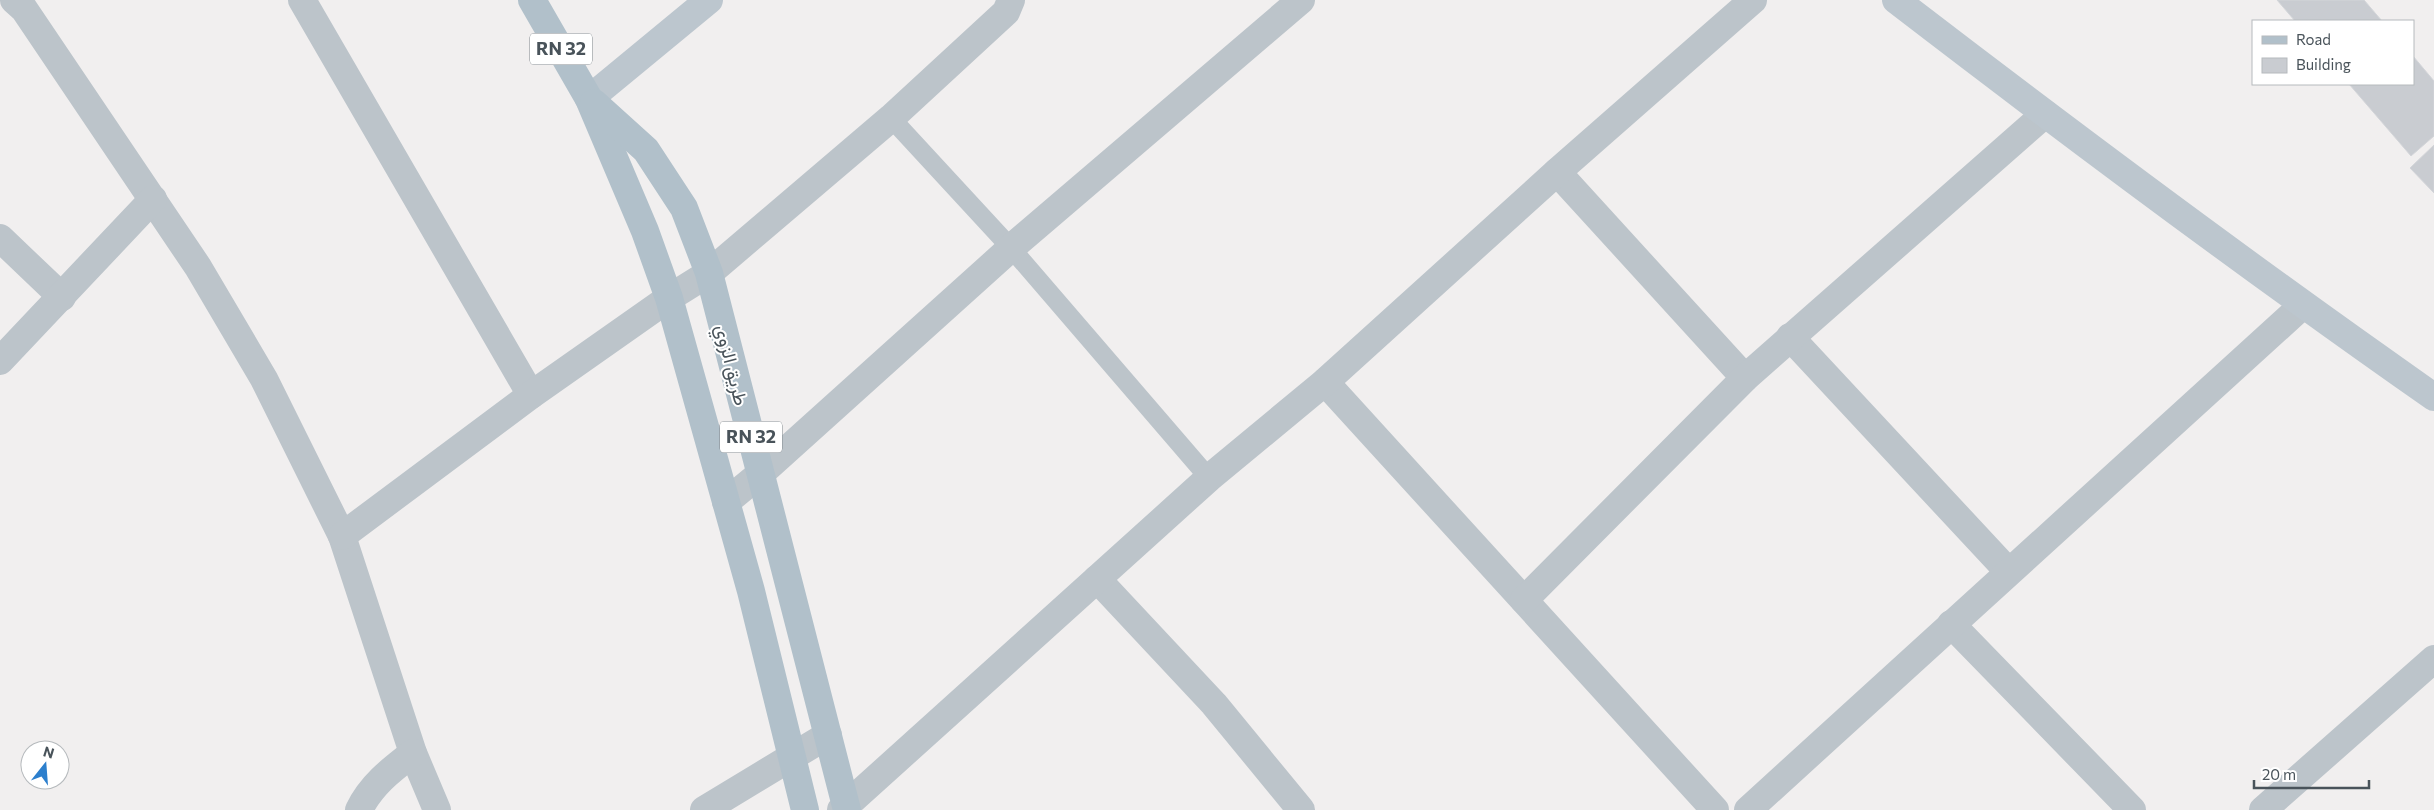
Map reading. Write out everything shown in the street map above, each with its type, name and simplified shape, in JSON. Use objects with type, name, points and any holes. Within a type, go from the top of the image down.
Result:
[{"type":"main road","name":"طريق الزوي","points":[[532,0],[589,99],[645,231],[669,298],[751,591],[805,810]]},
{"type":"main road","points":[[589,99],[709,0]]},
{"type":"main road","points":[[1896,0],[2045,114],[2303,305],[2434,397]]},
{"type":"main road","name":"طريق الزوي","points":[[589,99],[646,150],[684,208],[709,273],[828,735],[845,808]]},
{"type":"street","points":[[302,0],[531,395]]},
{"type":"street","points":[[342,536],[531,395],[669,298],[709,273],[891,118],[1006,12],[1011,0]]},
{"type":"street","points":[[726,502],[760,474],[1011,248],[1302,0]]},
{"type":"street","points":[[845,808],[1209,478],[1325,382],[1557,172],[1752,0]]},
{"type":"street","points":[[26,3],[198,267],[264,379],[342,536],[413,753],[437,810]]},
{"type":"street","points":[[1524,600],[1745,378],[2045,114]]},
{"type":"street","points":[[1557,172],[1745,378]]},
{"type":"street","points":[[0,361],[153,199]]},
{"type":"street","points":[[0,238],[62,297]]},
{"type":"street","points":[[1748,810],[2303,305]]},
{"type":"street","points":[[1790,337],[2008,572]]},
{"type":"street","points":[[1325,382],[1715,810]]},
{"type":"street","points":[[1097,579],[1214,704],[1301,810]]},
{"type":"street","points":[[1951,624],[2132,810]]},
{"type":"street","points":[[2263,810],[2434,659]]},
{"type":"street","points":[[704,810],[828,735]]},
{"type":"street","points":[[359,810],[365,797],[384,775],[413,753]]},
{"type":"lane","points":[[891,118],[1011,248],[1209,478]]},
{"type":"building","points":[[2277,0],[2364,0],[2381,20],[2294,20]]},
{"type":"building","points":[[2414,57],[2434,81],[2434,136],[2411,156],[2350,85],[2414,85]]},
{"type":"building","points":[[2434,145],[2434,193],[2410,168]]}]
